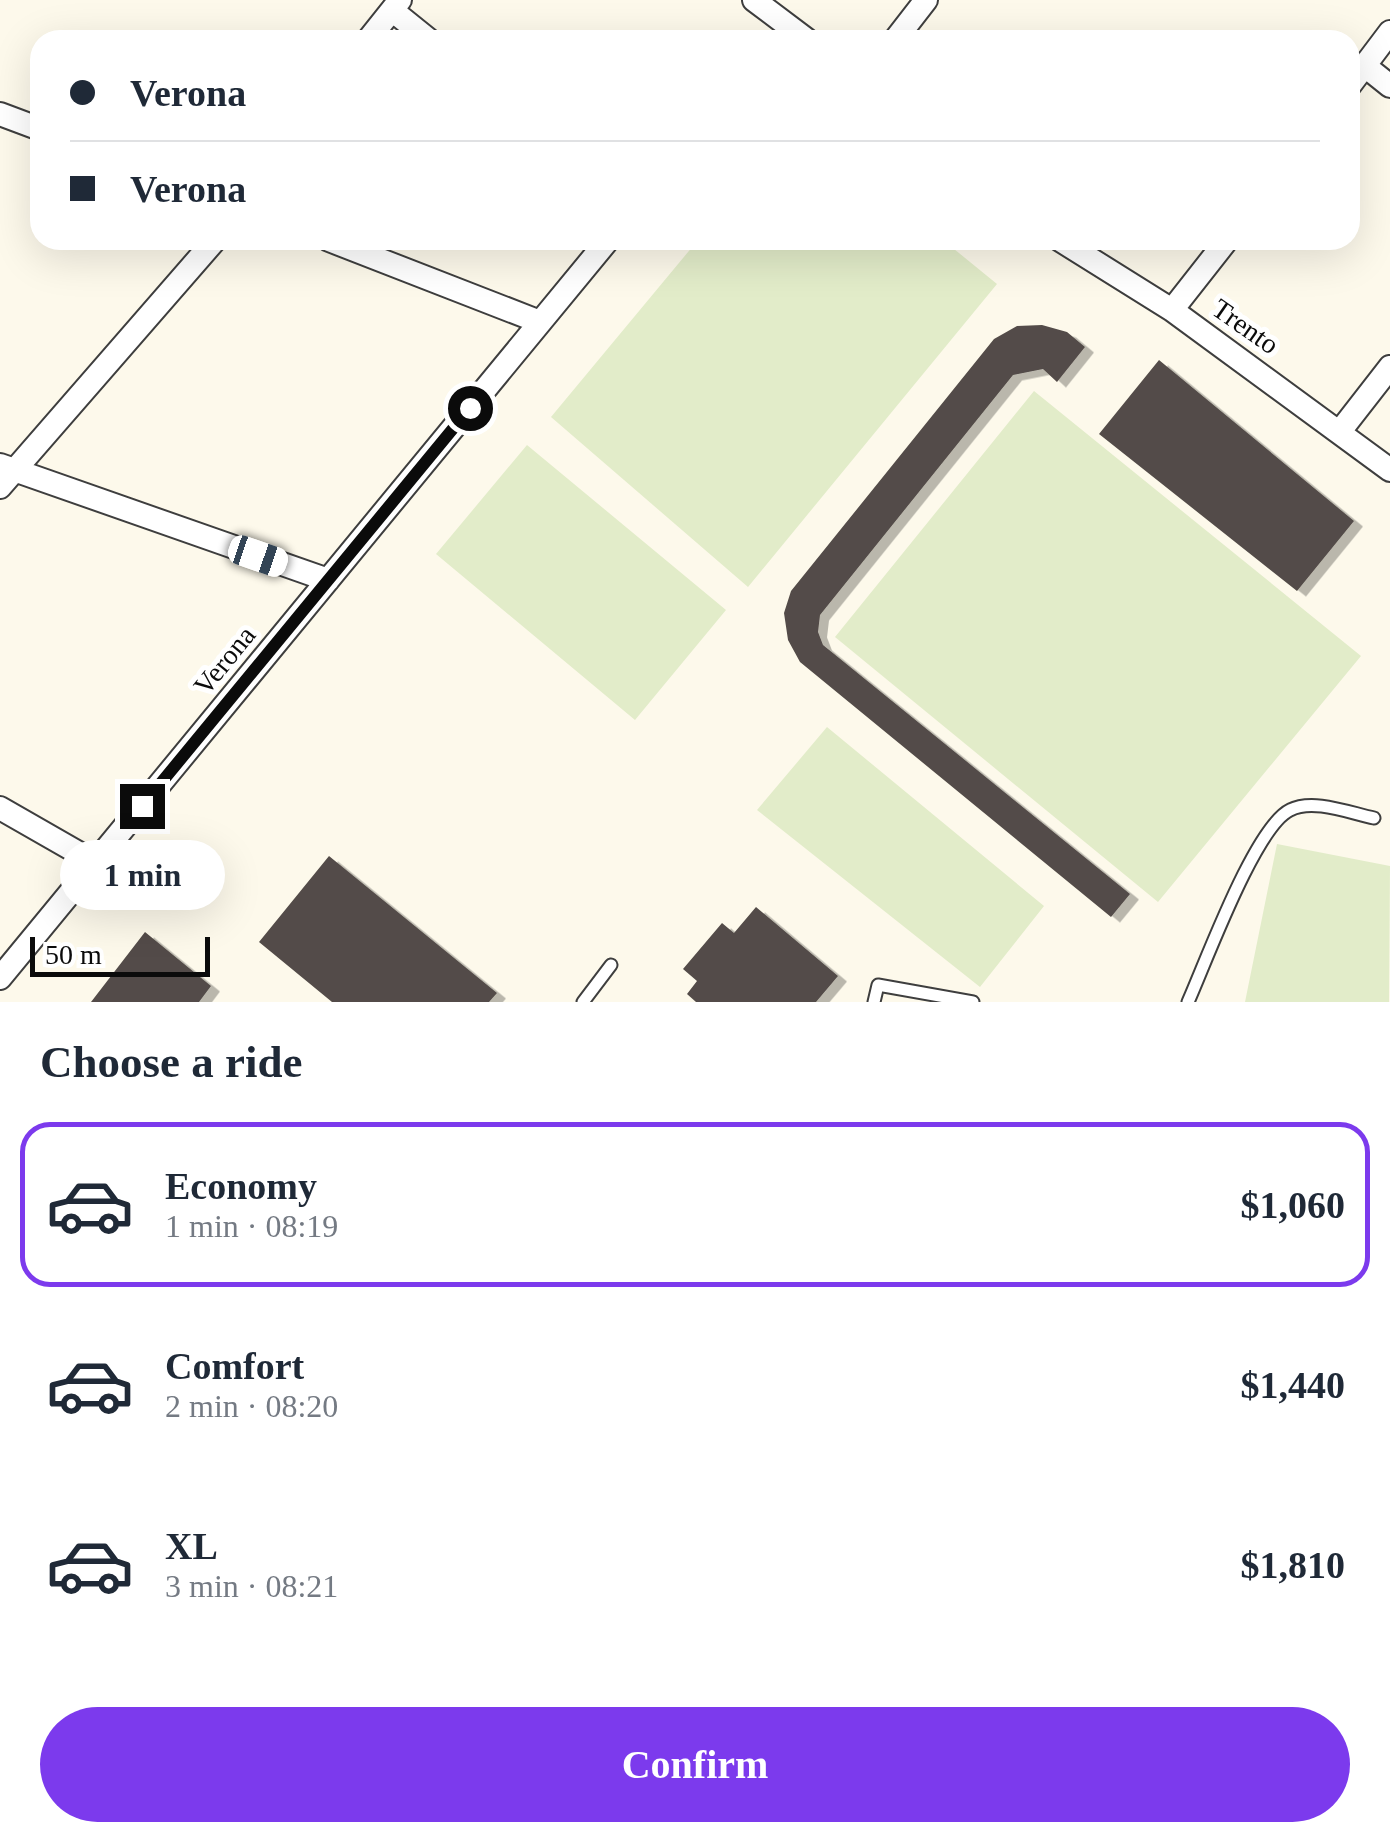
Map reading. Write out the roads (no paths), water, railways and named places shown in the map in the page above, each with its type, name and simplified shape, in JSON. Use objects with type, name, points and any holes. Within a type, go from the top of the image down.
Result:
[{"type":"street","points":[[754,0],[794,30]]},
{"type":"street","points":[[903,30],[926,0]]},
{"type":"street","points":[[376,30],[397,5],[420,30]]},
{"type":"street","points":[[776,30],[783,21]]},
{"type":"street","points":[[1360,72],[1390,32]]},
{"type":"street","points":[[1365,66],[1390,86]]},
{"type":"street","points":[[0,114],[30,125]]},
{"type":"street","points":[[205,250],[4,474],[328,580]]},
{"type":"street","points":[[355,250],[540,322]]},
{"type":"street","name":"Verona","points":[[0,978],[600,250]]},
{"type":"street","name":"Trento","points":[[1076,250],[1172,310],[1390,470]]},
{"type":"street","points":[[1172,310],[1219,250]]},
{"type":"street","points":[[1340,430],[1390,367]]},
{"type":"street","points":[[0,808],[96,863]]},
{"type":"lane","points":[[1188,1002],[1265,830],[1289,810],[1310,805],[1374,818]]},
{"type":"lane","points":[[583,1002],[612,965]]},
{"type":"lane","points":[[874,1002],[878,985],[974,1002]]}]
